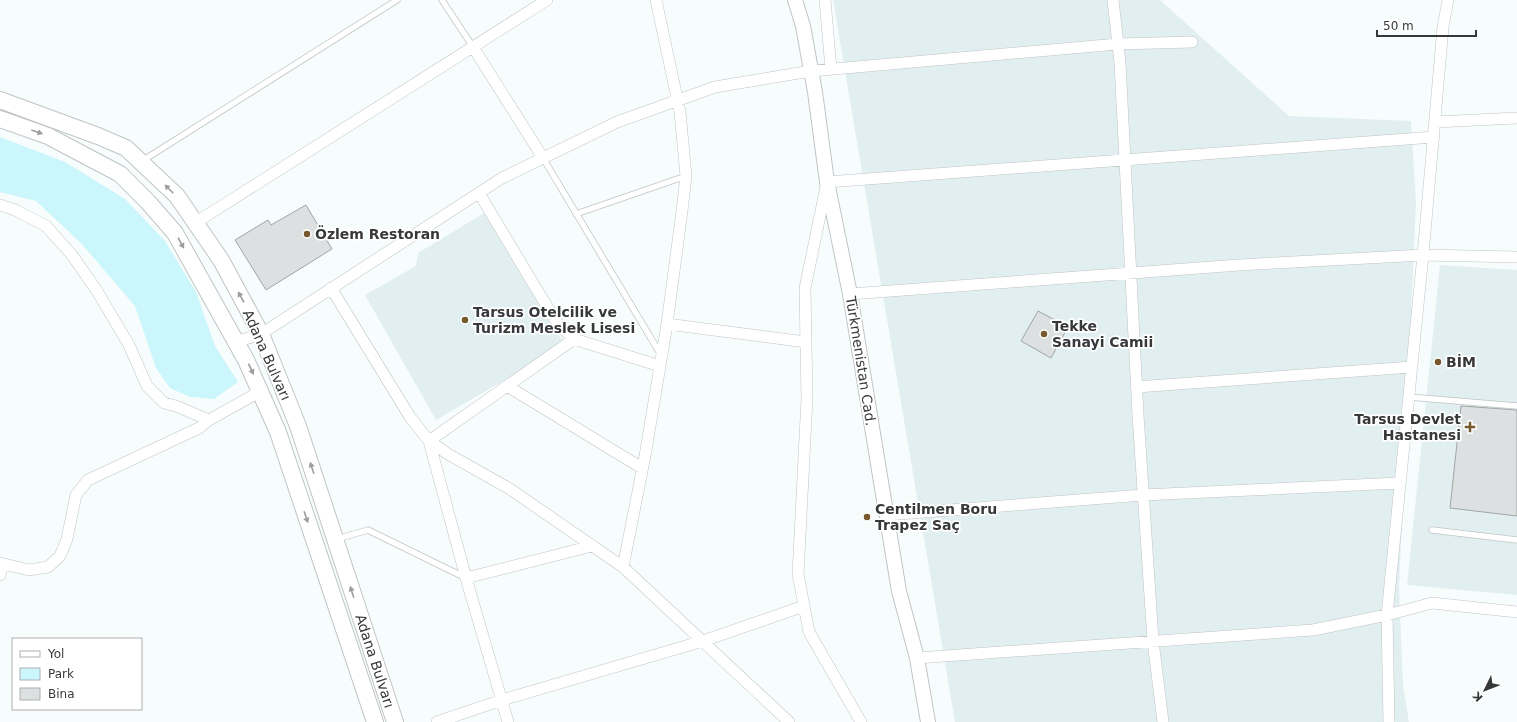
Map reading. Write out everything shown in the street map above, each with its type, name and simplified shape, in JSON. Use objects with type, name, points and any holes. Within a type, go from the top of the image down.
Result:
[{"type":"main road","name":"Adana Bulvarı","points":[[0,100],[91,133],[126,148],[177,196],[221,260],[261,334],[298,426],[395,722]]},
{"type":"main road","name":"Adana Bulvarı","points":[[0,119],[48,136],[120,174],[176,233],[236,342],[261,391],[278,432],[375,722]]},
{"type":"street","points":[[195,223],[547,0]]},
{"type":"street","points":[[623,567],[667,324],[686,176],[678,100],[656,0]]},
{"type":"street","name":"Türkmenistan Cad.","points":[[795,0],[803,26],[811,71],[827,182],[850,294],[899,591],[917,658],[928,722]]},
{"type":"street","points":[[825,0],[831,69]]},
{"type":"street","points":[[1112,0],[1118,44],[1136,387],[1153,641],[1163,722]]},
{"type":"street","points":[[1389,722],[1387,615],[1423,255],[1443,27],[1448,0]]},
{"type":"street","points":[[236,342],[261,334],[502,178],[617,122],[715,87],[831,69],[1118,44],[1192,42]]},
{"type":"street","points":[[473,47],[542,158]]},
{"type":"street","points":[[1435,122],[1517,118]]},
{"type":"street","points":[[861,722],[809,632],[798,574],[807,399],[805,288],[827,182],[1434,137]]},
{"type":"street","points":[[479,193],[536,290],[558,324],[574,338],[593,346],[661,361]]},
{"type":"street","points":[[0,205],[15,210],[46,226],[72,255],[97,291],[129,345],[147,386],[164,403],[176,406],[209,420]]},
{"type":"street","points":[[850,294],[1130,273],[1423,255],[1517,257]]},
{"type":"street","points":[[331,288],[410,417],[429,441],[448,454],[510,489],[623,567],[789,722]]},
{"type":"street","points":[[667,324],[806,342]]},
{"type":"street","points":[[429,441],[574,338]]},
{"type":"street","points":[[1136,387],[1412,367]]},
{"type":"street","points":[[507,386],[642,468]]},
{"type":"street","points":[[0,575],[1,564],[29,570],[48,567],[60,556],[67,539],[76,495],[88,480],[199,428],[209,420],[261,391]]},
{"type":"street","points":[[429,441],[466,578],[508,722]]},
{"type":"street","points":[[886,515],[1143,495],[1400,483]]},
{"type":"street","points":[[466,578],[592,546]]},
{"type":"street","points":[[917,658],[1313,630],[1387,615],[1432,603],[1517,612]]},
{"type":"street","points":[[437,722],[502,700],[703,641],[804,606]]},
{"type":"lane","points":[[141,162],[397,0]]},
{"type":"lane","points":[[442,0],[473,47]]},
{"type":"lane","points":[[542,158],[661,361]]},
{"type":"lane","points":[[576,214],[686,176]]},
{"type":"lane","points":[[1409,397],[1517,406]]},
{"type":"lane","points":[[336,540],[368,530],[466,578]]},
{"type":"lane","points":[[1432,530],[1517,540]]},
{"type":"shaded area","points":[[833,0],[1160,0],[1289,116],[1411,121],[1416,204],[1399,587],[1403,685],[1409,722],[955,722]]},
{"type":"shaded area","name":"Tarsus Otelcilik ve Turizm Meslek Lisesi","points":[[489,210],[565,345],[436,420],[365,295],[416,266],[418,253]]},
{"type":"shaded area","name":"Tarsus Devlet Hastanesi","points":[[1440,265],[1517,270],[1517,595],[1407,585]]},
{"type":"green space","points":[[0,137],[65,162],[125,199],[165,241],[196,292],[215,346],[238,382],[214,399],[190,397],[170,388],[156,368],[135,306],[81,243],[36,201],[0,192]]},
{"type":"building","points":[[306,205],[332,249],[266,290],[235,240],[268,220],[271,225]]},
{"type":"building","name":"Tekke Sanayi Camii","points":[[1038,311],[1068,327],[1051,358],[1021,341]]},
{"type":"building","points":[[1461,406],[1517,410],[1517,516],[1450,508]]},
{"type":"place","name":"Özlem Restoran","points":[[307,234]]},
{"type":"place","name":"Tarsus Otelcilik ve Turizm Meslek Lisesi","points":[[465,320]]},
{"type":"place","name":"Tekke Sanayi Camii","points":[[1044,334]]},
{"type":"place","name":"BİM","points":[[1438,362]]},
{"type":"place","name":"Tarsus Devlet Hastanesi","points":[[1470,427]]},
{"type":"place","name":"Centilmen Boru Trapez Saç","points":[[867,517]]}]
